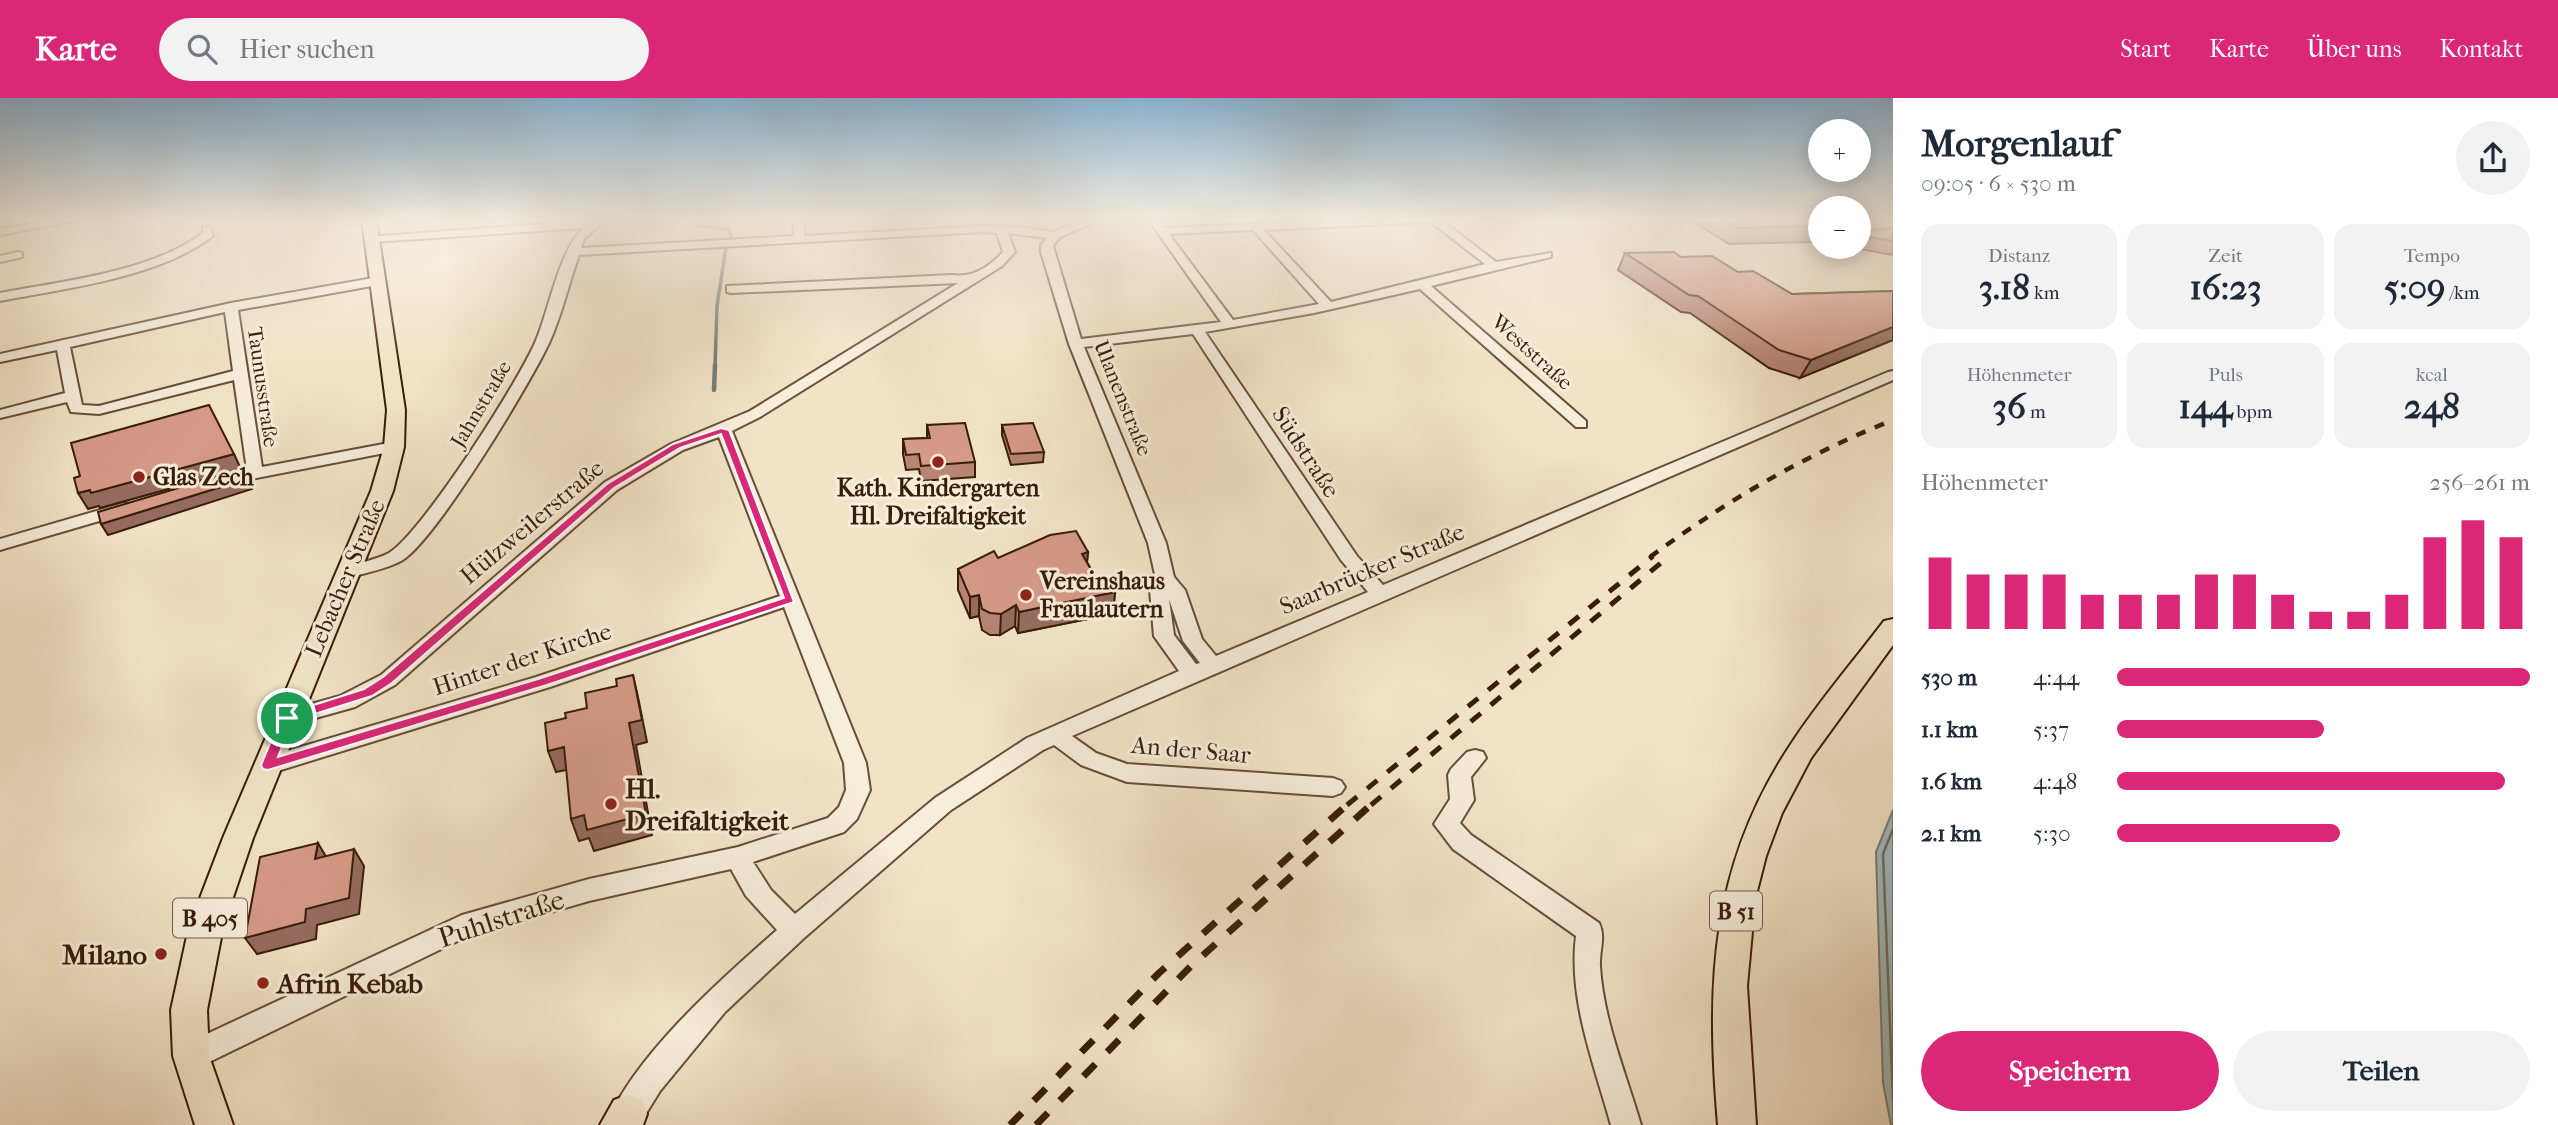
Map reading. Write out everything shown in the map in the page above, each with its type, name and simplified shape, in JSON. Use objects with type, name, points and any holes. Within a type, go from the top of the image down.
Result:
[{"type":"main road","name":"Lebacher Straße","points":[[214,1125],[191,1056],[189,1010],[206,928],[268,765],[382,491],[394,447],[396,410],[377,267]]},
{"type":"main road","name":"B 51","points":[[1737,1125],[1730,1060],[1730,943],[1740,888],[1757,833],[1790,768],[1893,627]]},
{"type":"street","points":[[0,298],[128,267]]},
{"type":"street","name":"Jahnstraße","points":[[350,570],[395,557],[412,543],[431,520],[511,398],[543,341],[567,267]]},
{"type":"street","name":"Hülzweilerstraße","points":[[287,718],[368,692],[388,680],[611,486],[677,446],[724,430],[755,414],[991,267]]},
{"type":"street","name":"Ulanenstraße","points":[[1052,267],[1076,344],[1157,542],[1165,579],[1159,590],[1164,636],[1202,670]]},
{"type":"street","points":[[1187,267],[1229,324]]},
{"type":"street","points":[[1293,267],[1327,304]]},
{"type":"street","points":[[1076,344],[1198,331],[1422,284],[1486,267]]},
{"type":"street","points":[[731,289],[953,279],[970,281]]},
{"type":"street","points":[[0,358],[231,307],[379,281]]},
{"type":"street","name":"Weststraße","points":[[1422,284],[1581,424]]},
{"type":"street","name":"Taunusstraße","points":[[231,307],[254,472]]},
{"type":"street","name":"Südstraße","points":[[1198,331],[1350,560],[1380,594]]},
{"type":"street","points":[[62,344],[76,409],[86,412],[240,374]]},
{"type":"street","name":"Saarbrücker Straße","points":[[795,930],[968,785],[1056,734],[1893,375]]},
{"type":"street","points":[[0,414],[72,396]]},
{"type":"street","name":"Puhlstraße","points":[[191,1056],[462,926],[509,911],[738,857],[836,825],[849,811],[858,790],[855,763],[724,430]]},
{"type":"street","points":[[199,486],[254,472],[394,447]]},
{"type":"street","points":[[0,545],[137,505]]},
{"type":"street","name":"Hinter der Kirche","points":[[268,765],[542,682],[790,599]]},
{"type":"street","name":"An der Saar","points":[[1056,734],[1077,754],[1098,765],[1127,772],[1333,788]]},
{"type":"street","points":[[1475,758],[1459,775],[1462,800],[1446,824],[1462,842],[1590,930],[1586,965],[1597,1023],[1626,1125]]},
{"type":"street","points":[[623,1121],[650,1081],[716,1003],[795,930],[757,896],[744,876],[738,857]]},
{"type":"water","points":[[1893,810],[1891,1125],[1883,1083],[1876,852]]},
{"type":"building","points":[[1646,267],[1730,267],[1738,272],[1753,271],[1792,294],[1893,291],[1893,327],[1811,360],[1779,350],[1698,296],[1689,295]]},
{"type":"building","name":"Glas Zech","points":[[209,405],[234,454],[91,493],[90,490],[78,493],[74,478],[80,476],[71,443]]},
{"type":"building","points":[[965,423],[975,462],[921,466],[919,454],[906,455],[903,439],[930,438],[927,425]]},
{"type":"building","points":[[1033,423],[1044,452],[1011,454],[1002,425]]},
{"type":"building","points":[[243,472],[247,479],[101,524],[98,512],[222,475]]},
{"type":"building","points":[[1076,531],[1088,552],[1082,554],[1097,580],[1107,578],[1115,592],[1019,612],[1016,605],[1001,614],[982,609],[979,595],[970,597],[958,569],[994,551],[998,558],[1050,535]]},
{"type":"building","name":"Hl. Dreifaltigkeit","points":[[633,675],[642,720],[629,723],[646,814],[587,830],[584,815],[571,819],[564,747],[548,751],[545,723],[566,718],[565,713],[587,708],[585,693],[617,686],[616,679]]},
{"type":"building","points":[[318,843],[315,859],[354,849],[349,898],[306,909],[305,922],[245,938],[260,857]]},
{"type":"waterway","points":[[715,367],[717,306],[723,267]]},
{"type":"waterway","points":[[714,390],[715,365]]},
{"type":"railway","points":[[1650,557],[1737,498],[1797,464],[1893,420]]},
{"type":"railway","points":[[1347,805],[1653,556]]},
{"type":"railway","points":[[1371,805],[1668,557]]},
{"type":"railway","points":[[1010,1125],[1159,973],[1349,803]]},
{"type":"railway","points":[[1036,1125],[1191,966],[1373,803]]},
{"type":"place","name":"Kath. Kindergarten Hl. Dreifaltigkeit","points":[[938,462]]},
{"type":"place","name":"Glas Zech","points":[[139,477]]},
{"type":"place","name":"Vereinshaus Fraulautern","points":[[1026,595]]},
{"type":"place","name":"Hl. Dreifaltigkeit","points":[[611,804]]},
{"type":"place","name":"Milano","points":[[161,954]]},
{"type":"place","name":"Afrin Kebab","points":[[263,983]]},
{"type":"route","points":[[724,430],[790,599],[542,682],[268,765],[287,718],[347,702],[388,680],[611,486],[677,446],[724,430]]}]
